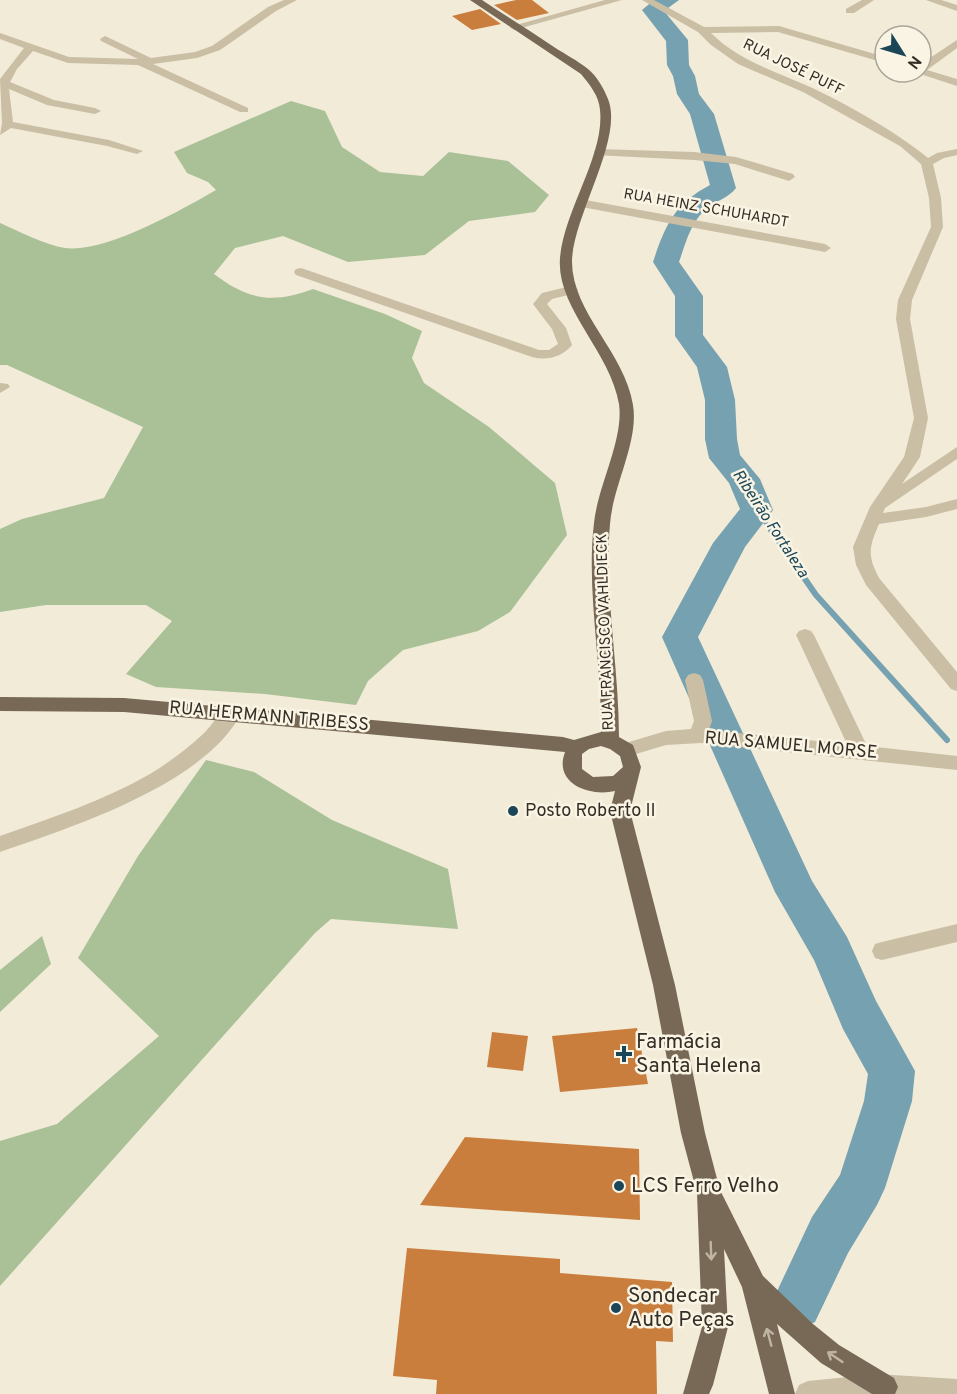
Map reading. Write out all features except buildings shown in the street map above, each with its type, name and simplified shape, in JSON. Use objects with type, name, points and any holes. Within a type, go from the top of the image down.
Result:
[{"type":"main road","name":"RUA FRANCISCO VAHLDIECK","points":[[475,0],[585,72],[597,87],[606,115],[598,153],[567,244],[565,263],[579,311],[606,351],[626,406],[626,428],[608,491],[600,532],[600,565],[612,706],[618,745],[631,759],[631,768],[620,811],[664,985],[693,1133],[709,1193],[754,1284],[782,1394]]},
{"type":"main road","name":"RUA HERMANN TRIBESS","points":[[0,704],[124,705],[232,714],[538,743],[574,757]]},
{"type":"main road","name":"RUA FRANCISCO VAHLDIECK","points":[[574,757],[592,740],[618,745]]},
{"type":"main road","points":[[574,757],[579,778],[593,786],[620,811]]},
{"type":"main road","points":[[593,786],[610,786],[628,776]]},
{"type":"main road","name":"RUA FRANCISCO VAHLDIECK","points":[[696,1394],[715,1327],[709,1193]]},
{"type":"main road","points":[[754,1284],[813,1340],[885,1387]]},
{"type":"street","points":[[1,36],[68,60],[146,61],[198,55],[216,48],[272,9],[292,0]]},
{"type":"street","points":[[514,27],[617,0]]},
{"type":"street","name":"RUA JOSÉ PUFF","points":[[647,0],[702,30],[715,43],[742,62],[807,90],[904,144],[927,163]]},
{"type":"street","points":[[850,11],[869,0]]},
{"type":"street","points":[[931,0],[957,8]]},
{"type":"street","points":[[702,30],[779,29],[873,56]]},
{"type":"street","points":[[105,39],[244,110]]},
{"type":"street","points":[[933,61],[957,42]]},
{"type":"street","points":[[30,48],[1,78],[4,128],[109,143],[137,151]]},
{"type":"street","points":[[933,74],[957,83]]},
{"type":"street","points":[[1,78],[51,103],[95,111]]},
{"type":"street","points":[[957,152],[941,155],[927,163],[935,198],[937,227],[905,300],[903,319],[921,418],[912,457],[875,514],[861,547],[864,565],[872,581],[957,684]]},
{"type":"street","points":[[598,153],[694,156],[736,161],[789,177]]},
{"type":"street","name":"RUA HEINZ SCHUHARDT","points":[[580,203],[825,248]]},
{"type":"street","points":[[301,272],[537,354],[549,355],[560,351],[565,345],[559,328],[540,304],[547,296],[571,290]]},
{"type":"street","points":[[875,514],[957,452]]},
{"type":"street","points":[[875,514],[926,512],[957,504]]},
{"type":"street","points":[[805,635],[860,751]]},
{"type":"street","points":[[694,680],[703,721],[699,736]]},
{"type":"street","points":[[0,844],[75,818],[139,788],[199,750],[232,714]]},
{"type":"street","name":"RUA SAMUEL MORSE","points":[[618,745],[699,736],[860,751],[955,766]]},
{"type":"street","points":[[882,951],[957,933]]},
{"type":"street","points":[[808,1394],[885,1387],[930,1393],[957,1392]]},
{"type":"green space","points":[[291,101],[325,111],[342,147],[380,172],[423,176],[449,152],[508,161],[549,195],[535,212],[469,221],[425,255],[348,262],[283,236],[235,248],[214,274],[238,289],[261,297],[285,297],[313,289],[385,314],[422,331],[412,358],[424,383],[489,427],[555,483],[567,535],[510,612],[478,631],[403,650],[368,681],[356,705],[265,694],[156,687],[126,674],[172,621],[146,605],[46,605],[0,612],[0,529],[22,519],[104,498],[143,427],[7,365],[0,365],[0,223],[41,241],[65,248],[82,248],[122,237],[216,190],[208,182],[187,173],[174,152]]},
{"type":"green space","points":[[206,760],[254,772],[332,820],[448,869],[458,929],[331,919],[315,933],[0,1286],[0,1141],[57,1124],[159,1036],[78,958],[138,856]]},
{"type":"green space","points":[[42,936],[51,964],[0,1012],[0,970]]},
{"type":"waterway","points":[[669,0],[652,10],[677,40],[678,65],[684,76],[688,94],[702,114],[723,188],[699,202],[684,217],[666,262],[689,296],[689,336],[712,367],[720,400],[721,439],[725,458],[744,479],[757,510],[730,543],[680,637],[796,892],[832,951],[859,1014],[892,1071],[888,1101],[860,1188],[830,1235],[797,1304]]},
{"type":"waterway","name":"Ribeirão Fortaleza","points":[[757,510],[772,532]]},
{"type":"waterway","name":"Ribeirão Fortaleza","points":[[771,530],[816,595],[947,740]]},
{"type":"place","name":"Posto Roberto II","points":[[513,811]]},
{"type":"place","name":"Farmácia Santa Helena","points":[[624,1054]]},
{"type":"place","name":"LCS Ferro Velho","points":[[619,1186]]},
{"type":"place","name":"Sondecar Auto Peças","points":[[616,1308]]}]
